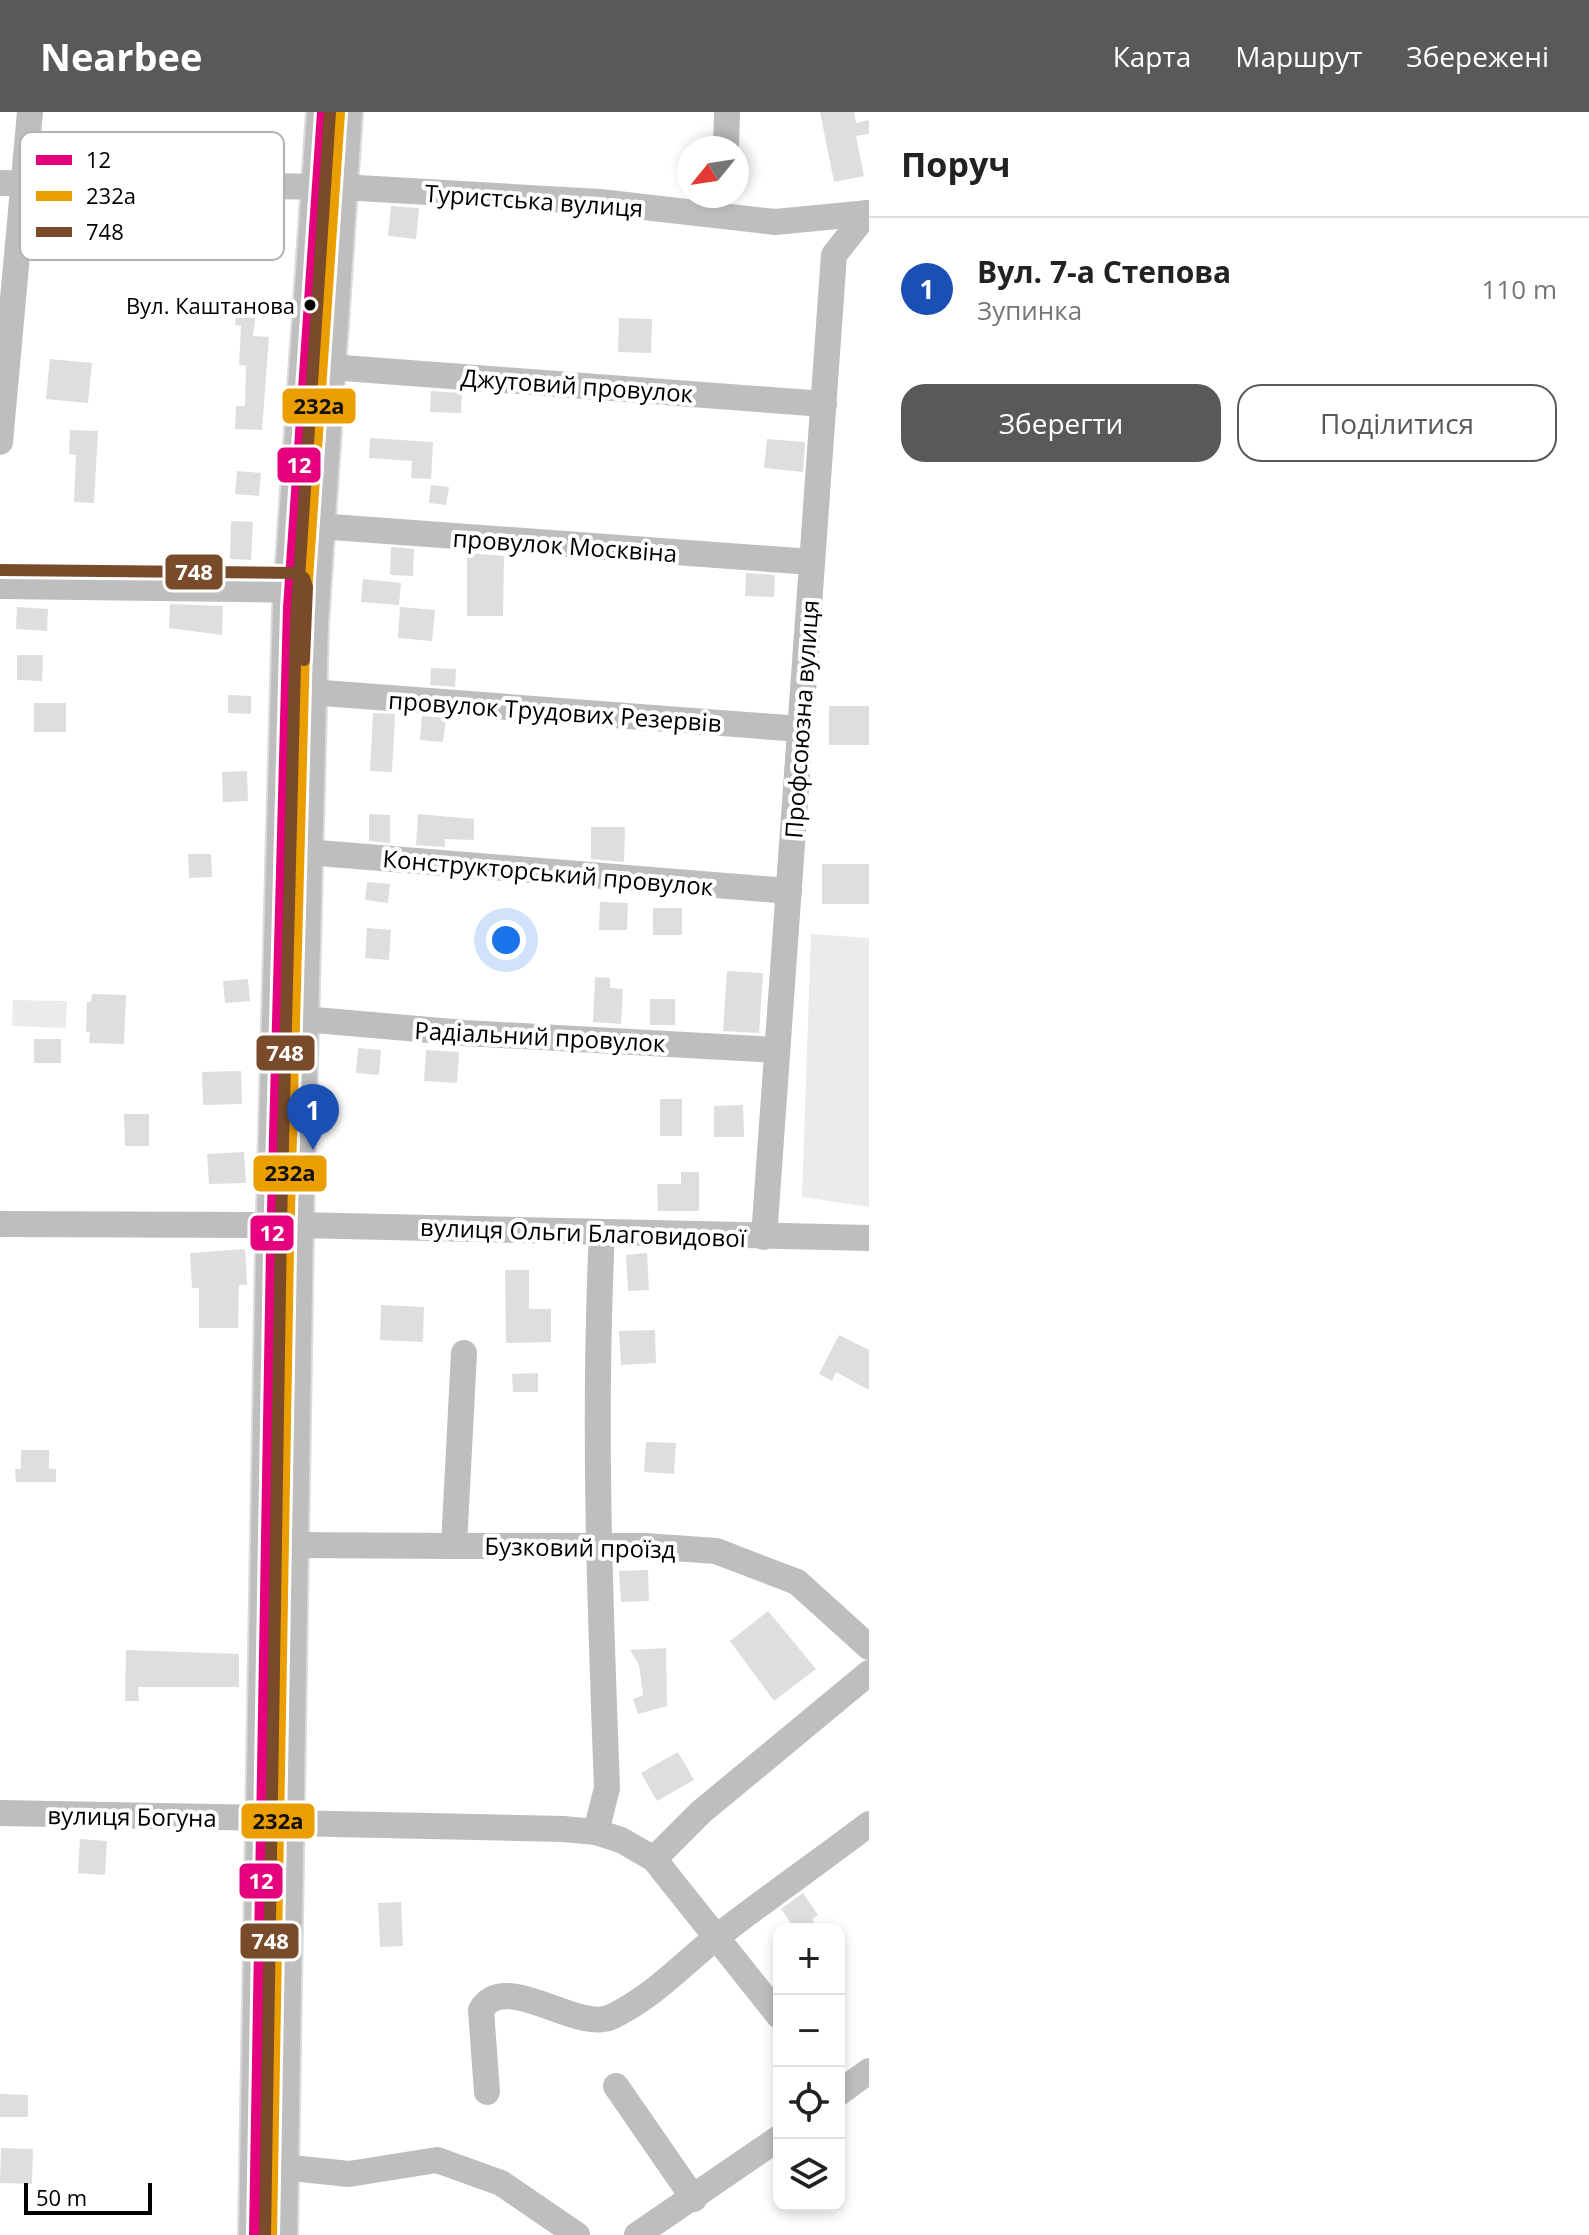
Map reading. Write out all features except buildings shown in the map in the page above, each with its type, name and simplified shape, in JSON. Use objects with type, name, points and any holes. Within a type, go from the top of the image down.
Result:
[{"type":"main road","points":[[255,2235],[292,1545],[285,1225],[303,1019],[310,692],[302,589],[318,526],[330,367],[330,187],[323,112]]},
{"type":"main road","points":[[281,2235],[276,1821],[285,1225],[302,589],[330,187],[346,112]]},
{"type":"street","points":[[25,132],[30,112]]},
{"type":"street","points":[[726,136],[727,112]]},
{"type":"street","points":[[0,442],[12,183],[20,151]]},
{"type":"street","name":"Туристська вулиця","points":[[284,186],[677,205]]},
{"type":"street","name":"Туристська вулиця","points":[[730,208],[775,222],[868,213]]},
{"type":"street","name":"Профсоюзна вулиця","points":[[764,1237],[834,255],[868,213]]},
{"type":"street","name":"Джутовий провулок","points":[[330,367],[824,404]]},
{"type":"street","name":"провулок Москвіна","points":[[318,526],[812,562]]},
{"type":"street","points":[[0,586],[302,589]]},
{"type":"street","name":"провулок Трудових Резервів","points":[[310,692],[800,729]]},
{"type":"street","name":"Конструкторський провулок","points":[[306,852],[789,891]]},
{"type":"street","name":"Радіальний провулок","points":[[303,1019],[465,1033],[777,1050]]},
{"type":"street","name":"вулиця Ольги Благовидової","points":[[0,1224],[285,1225],[869,1238]]},
{"type":"street","points":[[602,1233],[596,1350],[598,1546],[607,1788],[596,1832],[621,1840],[654,1859],[719,1936],[773,2008]]},
{"type":"street","name":"Бузковий проїзд","points":[[464,1353],[454,1546],[598,1546],[716,1551],[797,1582],[869,1647]]},
{"type":"street","points":[[292,1545],[454,1546]]},
{"type":"street","points":[[654,1859],[701,1812],[869,1673]]},
{"type":"street","name":"вулиця Богуна","points":[[0,1813],[596,1832]]},
{"type":"street","points":[[487,2092],[481,2010],[486,2001],[497,1997],[532,1999],[575,2016],[602,2021],[636,2005],[719,1936],[869,1824]]},
{"type":"street","points":[[845,2089],[869,2071]]},
{"type":"street","points":[[616,2086],[694,2199]]},
{"type":"street","points":[[637,2235],[694,2199],[778,2139]]},
{"type":"street","points":[[282,2167],[349,2174],[437,2160],[501,2183],[577,2235]]},
{"type":"shaded area","points":[[811,934],[869,938],[869,1207],[802,1197]]},
{"type":"shaded area","points":[[13,1000],[67,1001],[66,1028],[12,1026]]},
{"type":"transit line","name":"12","points":[[255,2235],[272,1249],[289,608],[323,112]]},
{"type":"transit line","name":"748","points":[[265,2235],[281,1225],[296,623],[330,112]]},
{"type":"transit line","name":"232а","points":[[271,2235],[288,1249],[305,609],[339,113]]},
{"type":"transit line","name":"748","points":[[0,570],[296,573],[304,578],[307,587],[304,660]]},
{"type":"place","name":"Вул. Каштанова","points":[[310,305]]},
{"type":"place","name":"Вул. 7-а Степова","points":[[313,1150]]}]
